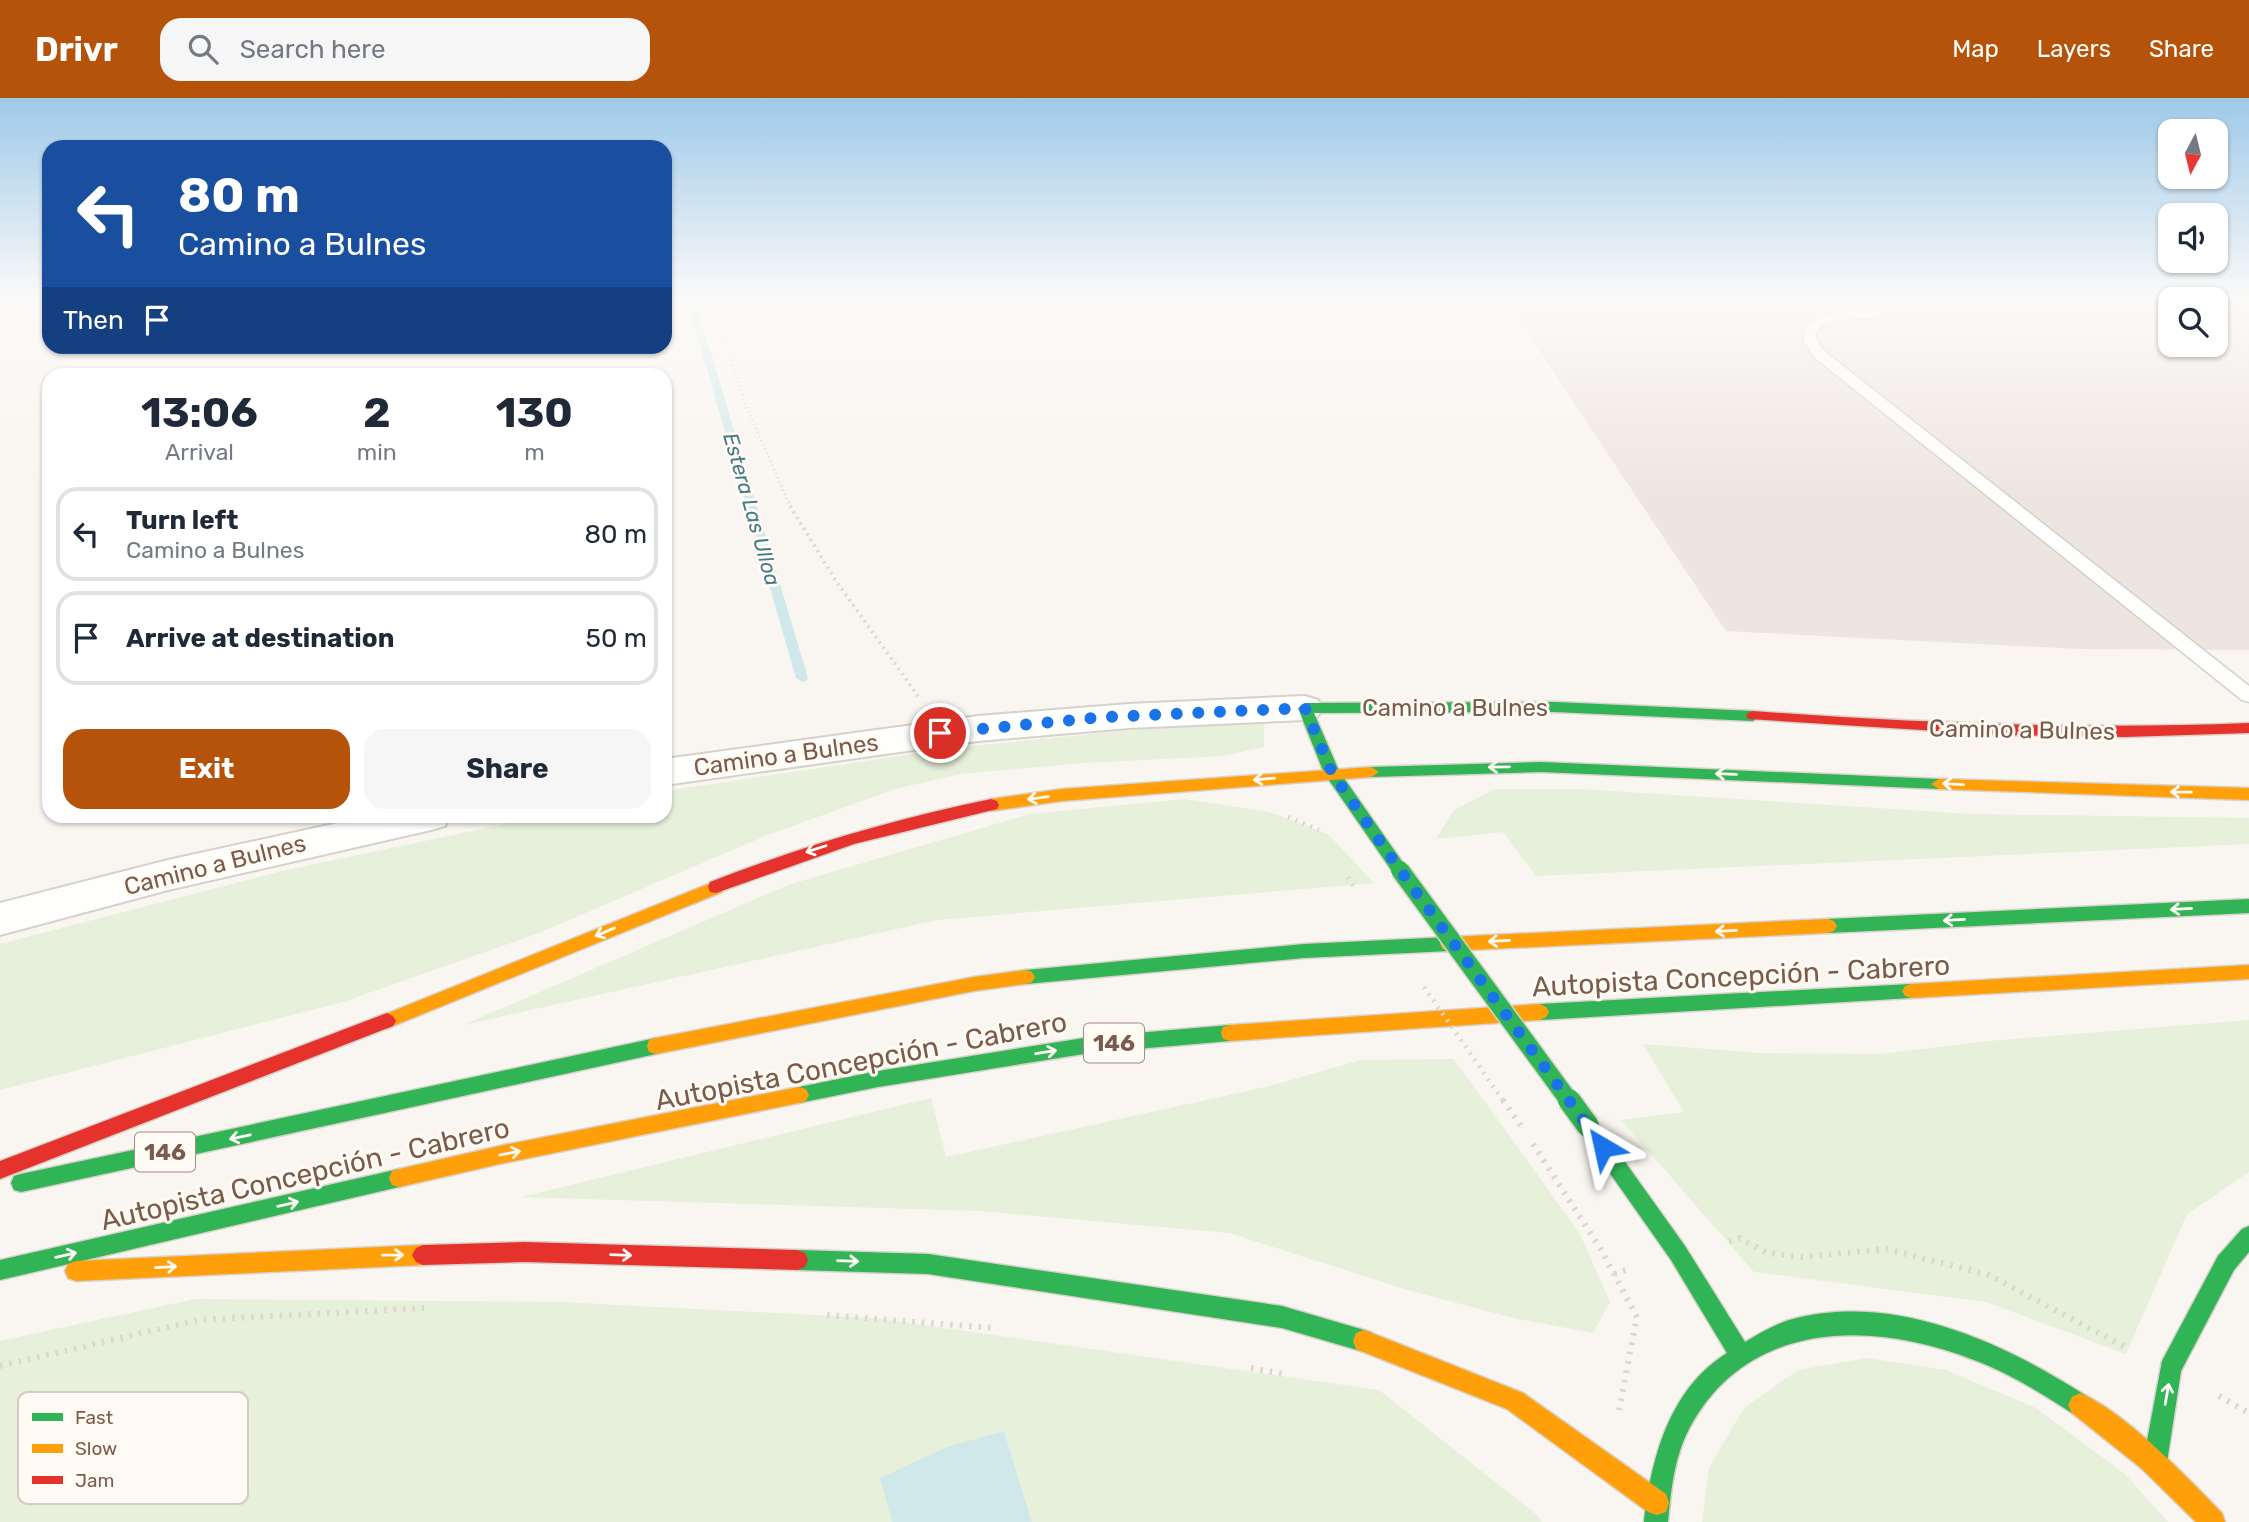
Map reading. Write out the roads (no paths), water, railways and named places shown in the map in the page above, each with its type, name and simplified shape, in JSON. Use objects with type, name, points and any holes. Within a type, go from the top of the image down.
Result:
[{"type":"main road","name":"Camino a Bulnes","points":[[1305,708],[1598,708],[1988,731],[2123,732],[2249,728]]},
{"type":"main road","points":[[1305,708],[1332,773],[1678,1253],[1740,1354]]},
{"type":"main road","points":[[0,1170],[401,1016],[774,863],[849,838],[923,818],[992,805],[1062,795],[1332,773],[1541,767],[2090,791],[2249,794]]},
{"type":"main road","name":"Autopista Concepción - Cabrero","points":[[0,1187],[625,1052],[974,984],[1079,970],[1304,951],[2249,906]]},
{"type":"main road","name":"Autopista Concepción - Cabrero","points":[[0,1272],[504,1154],[878,1079],[1090,1045],[1316,1025],[2249,972]]},
{"type":"main road","points":[[2155,1462],[2170,1368],[2226,1263],[2249,1236]]},
{"type":"main road","points":[[0,1272],[525,1252],[928,1264],[1282,1317],[1344,1333],[1515,1401],[1657,1503]]},
{"type":"main road","points":[[1657,1522],[1657,1503],[1664,1463],[1676,1429],[1694,1399],[1714,1374],[1740,1354],[1780,1334],[1825,1324],[1876,1324],[1928,1332],[1984,1351],[2041,1378],[2098,1415],[2155,1462],[2213,1522]]},
{"type":"street","name":"Camino a Bulnes","points":[[672,771],[940,733],[1104,717],[1305,708]]},
{"type":"street","name":"Camino a Bulnes","points":[[0,919],[206,866],[400,823]]},
{"type":"lane","points":[[1835,366],[2249,696]]},
{"type":"water","points":[[1004,1431],[1032,1522],[892,1522],[880,1478],[947,1447]]},
{"type":"waterway","name":"Estera Las Ulloa","points":[[711,366],[802,678]]}]
